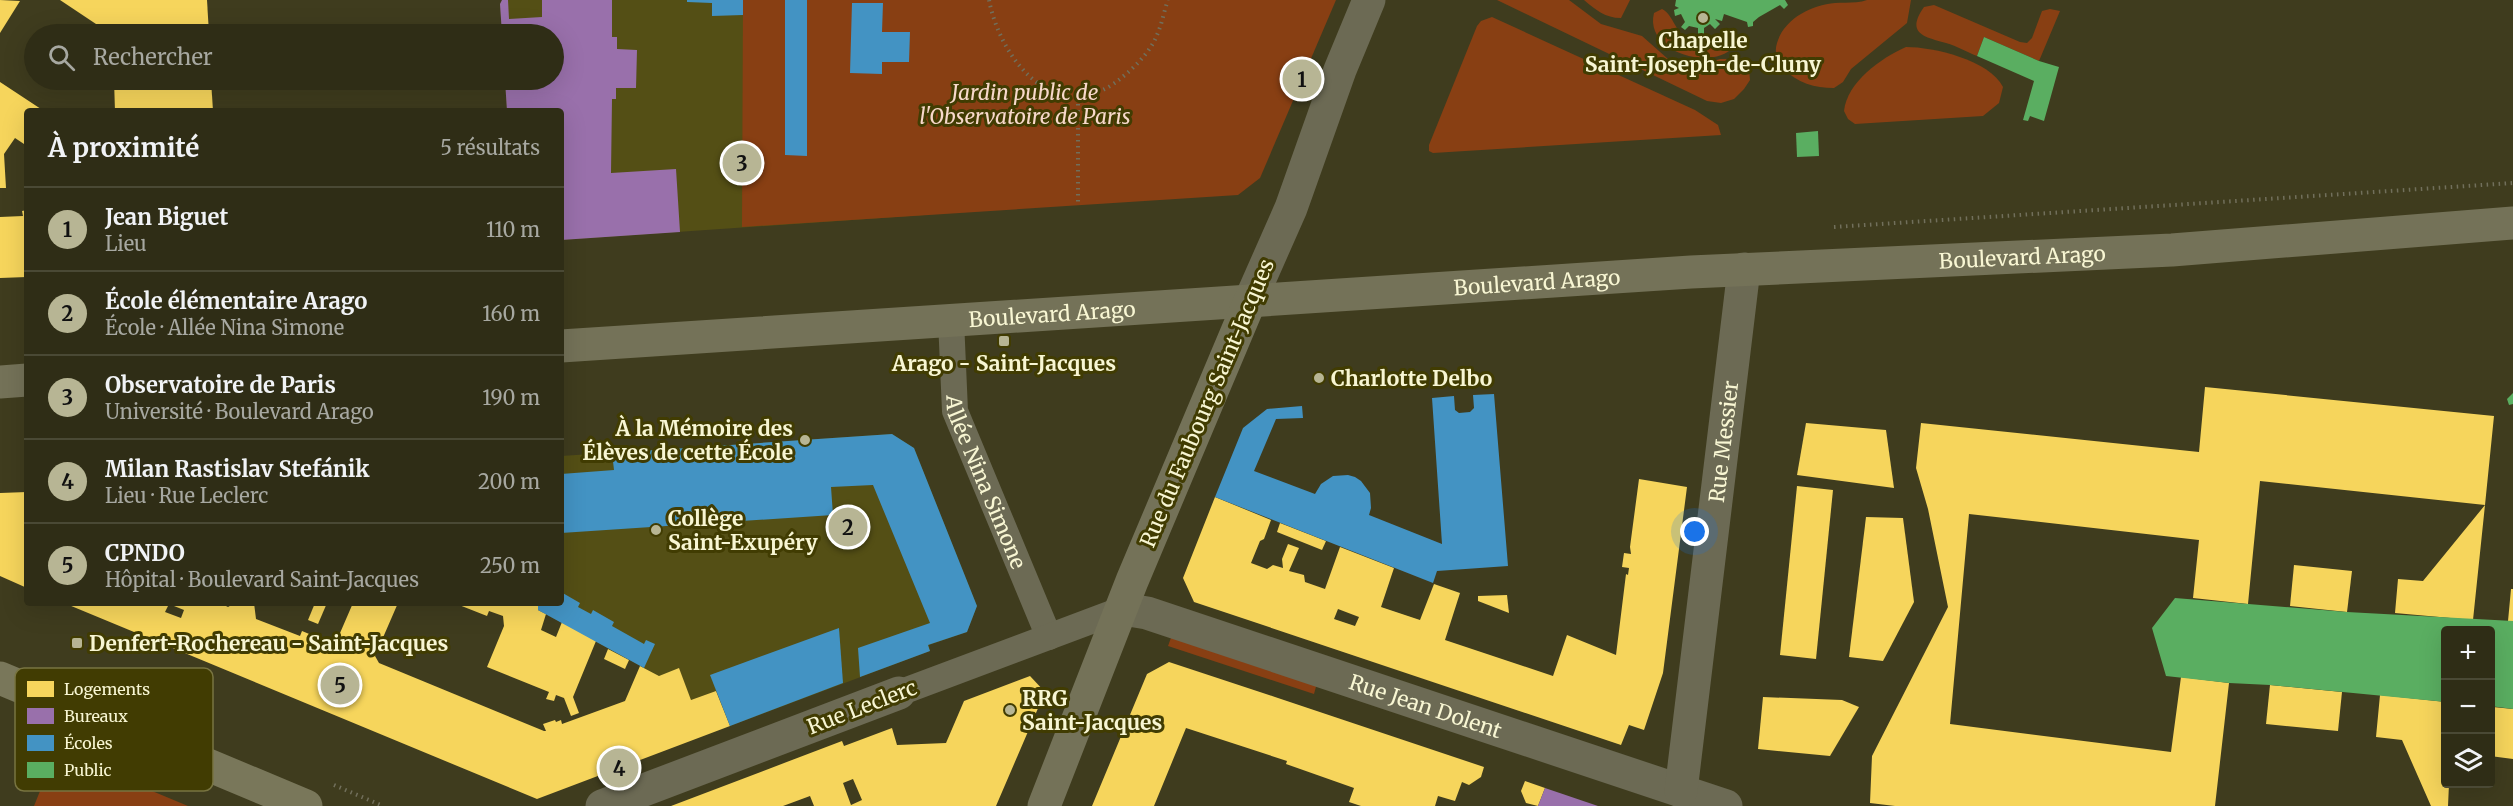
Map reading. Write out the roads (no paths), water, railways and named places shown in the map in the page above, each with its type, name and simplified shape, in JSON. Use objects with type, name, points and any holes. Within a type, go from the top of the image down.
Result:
[{"type":"main road","name":"Boulevard Arago","points":[[564,346],[1744,269],[2172,249],[2513,223]]},
{"type":"main road","name":"Rue du Faubourg Saint-Jacques","points":[[1044,806],[1137,570],[1250,301]]},
{"type":"main road","points":[[0,382],[24,380]]},
{"type":"main road","points":[[0,678],[15,684]]},
{"type":"main road","points":[[213,767],[306,806]]},
{"type":"street","name":"Rue du Faubourg Saint-Jacques","points":[[1250,301],[1291,207],[1340,69],[1369,0]]},
{"type":"street","name":"Rue Messier","points":[[1681,791],[1744,269]]},
{"type":"street","name":"Allée Nina Simone","points":[[951,320],[955,411],[1049,637]]},
{"type":"street","name":"Rue Jean Dolent","points":[[1123,609],[1147,613],[1726,806]]},
{"type":"street","name":"Rue Leclerc","points":[[602,806],[1123,609]]},
{"type":"place","name":"Chapelle Saint-Joseph-de-Cluny","points":[[1703,18]]},
{"type":"place","name":"Jean Biguet","points":[[1302,79]]},
{"type":"place","name":"Observatoire de Paris","points":[[742,163]]},
{"type":"place","name":"Arago - Saint-Jacques","points":[[1004,341]]},
{"type":"place","name":"Charlotte Delbo","points":[[1319,378]]},
{"type":"place","name":"À la Mémoire des Élèves de cette École","points":[[805,440]]},
{"type":"place","name":"École élémentaire Arago","points":[[848,527]]},
{"type":"place","name":"Collège Saint-Exupéry","points":[[656,530]]},
{"type":"place","name":"Denfert-Rochereau - Saint-Jacques","points":[[77,643]]},
{"type":"place","name":"CPNDO","points":[[340,685]]},
{"type":"place","name":"RRG Saint-Jacques","points":[[1010,710]]},
{"type":"place","name":"Milan Rastislav Stefánik","points":[[619,768]]},
{"type":"park label","name":"Jardin public de l'Observatoire de Paris","points":[[1025,104]]}]
